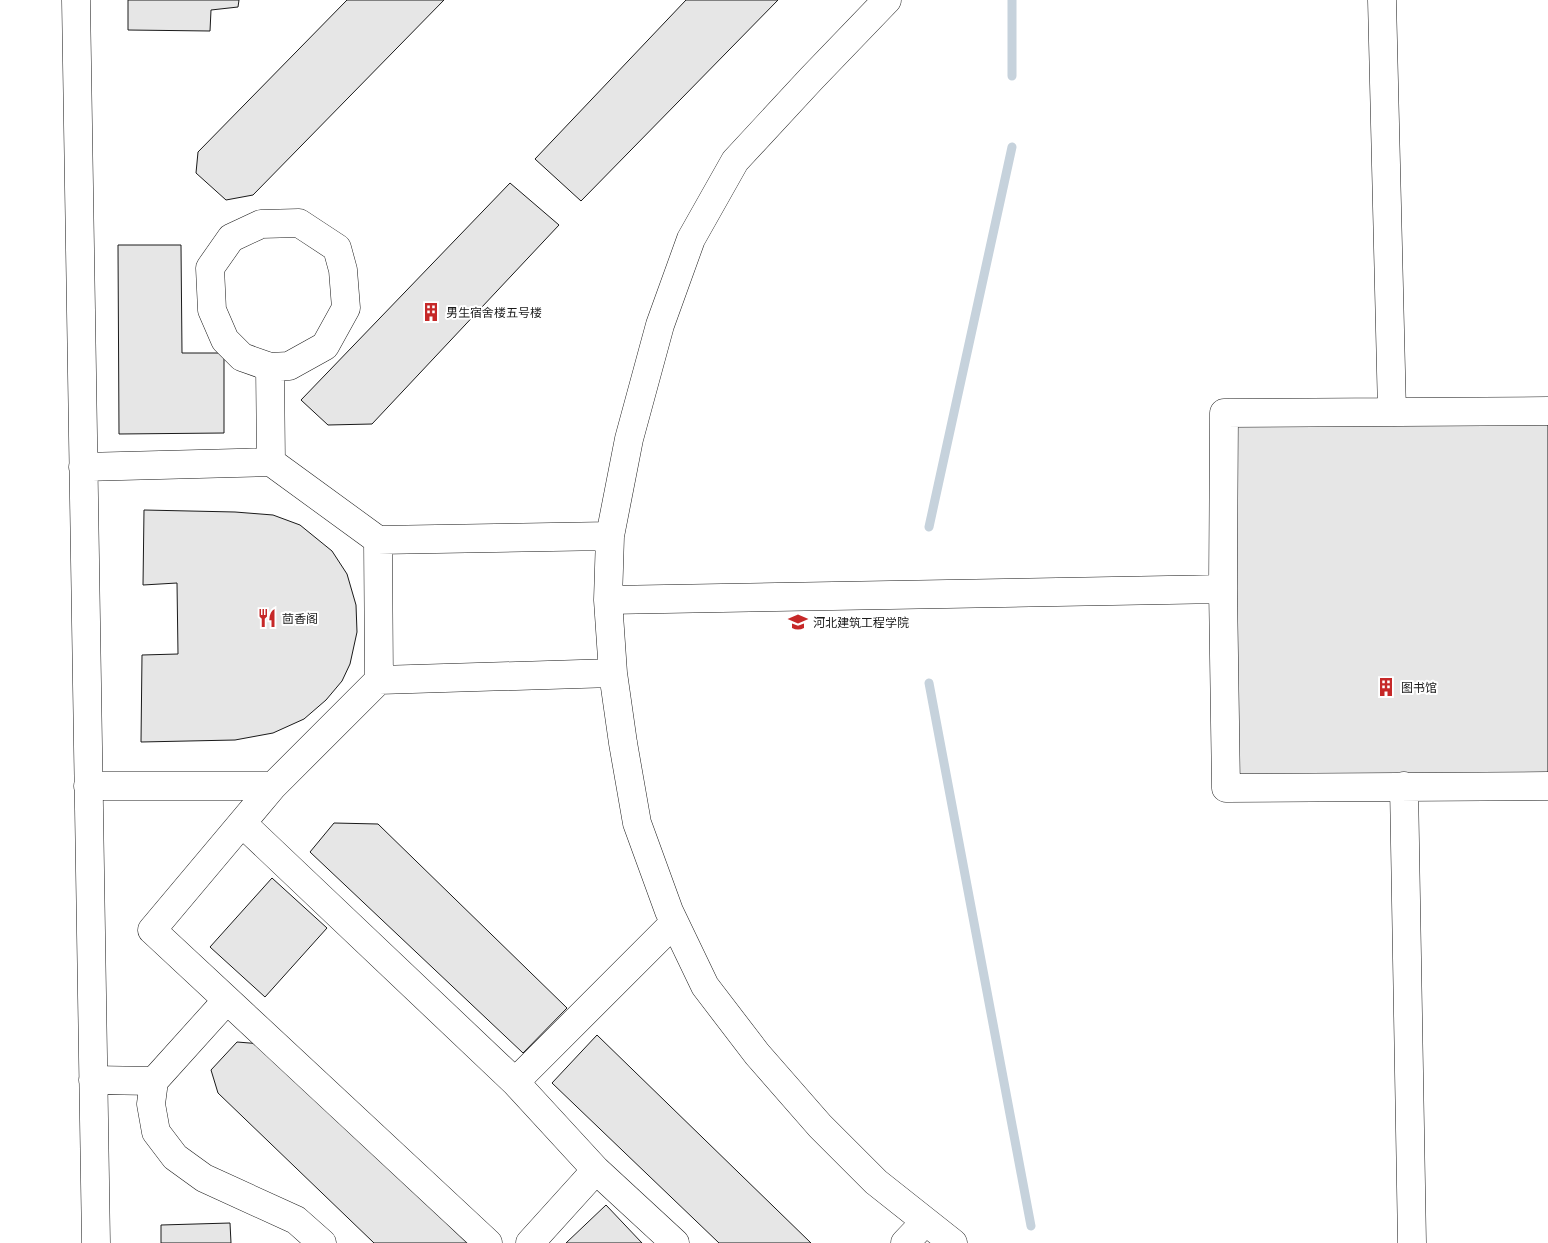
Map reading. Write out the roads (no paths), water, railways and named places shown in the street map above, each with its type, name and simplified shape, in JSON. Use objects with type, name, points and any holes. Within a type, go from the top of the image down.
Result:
[{"type":"street","points":[[76,0],[96,1243]]},
{"type":"street","points":[[887,0],[735,161],[691,239],[658,334],[629,439],[610,536],[608,600],[613,673],[637,823],[674,923],[705,986],[757,1054],[820,1126],[876,1182],[953,1243]]},
{"type":"street","points":[[1382,0],[1392,412]]},
{"type":"street","points":[[298,223],[337,248],[343,270],[346,308],[325,346],[289,366],[270,367],[242,358],[225,340],[212,310],[210,268],[231,238],[260,224],[298,223]]},
{"type":"street","points":[[270,367],[271,462]]},
{"type":"street","points":[[1548,411],[1224,413],[1223,589],[1226,788],[1548,786]]},
{"type":"street","points":[[83,467],[271,462],[378,540],[610,536]]},
{"type":"street","points":[[378,540],[379,680]]},
{"type":"street","points":[[608,600],[1223,589]]},
{"type":"street","points":[[488,1243],[152,930],[273,786],[379,680],[613,673]]},
{"type":"street","points":[[88,786],[273,786]]},
{"type":"street","points":[[1404,786],[1412,1243]]},
{"type":"street","points":[[242,823],[514,1082],[596,1170],[675,1243]]},
{"type":"street","points":[[514,1082],[674,923]]},
{"type":"street","points":[[227,1000],[154,1081],[151,1104],[156,1132],[175,1157],[204,1178],[296,1220],[322,1243]]},
{"type":"street","points":[[93,1080],[154,1081]]},
{"type":"street","points":[[530,1243],[596,1170]]},
{"type":"street","points":[[905,1243],[925,1222]]},
{"type":"waterway","points":[[1012,0],[1012,76]]},
{"type":"waterway","points":[[929,527],[1012,147]]},
{"type":"waterway","points":[[929,683],[1031,1226]]},
{"type":"place","name":"男生宿舍楼五号楼","points":[[431,312]]},
{"type":"place","name":"茴香阁","points":[[267,618]]},
{"type":"place","name":"河北建筑工程学院","points":[[798,622]]},
{"type":"place","name":"图书馆","points":[[1386,687]]}]
